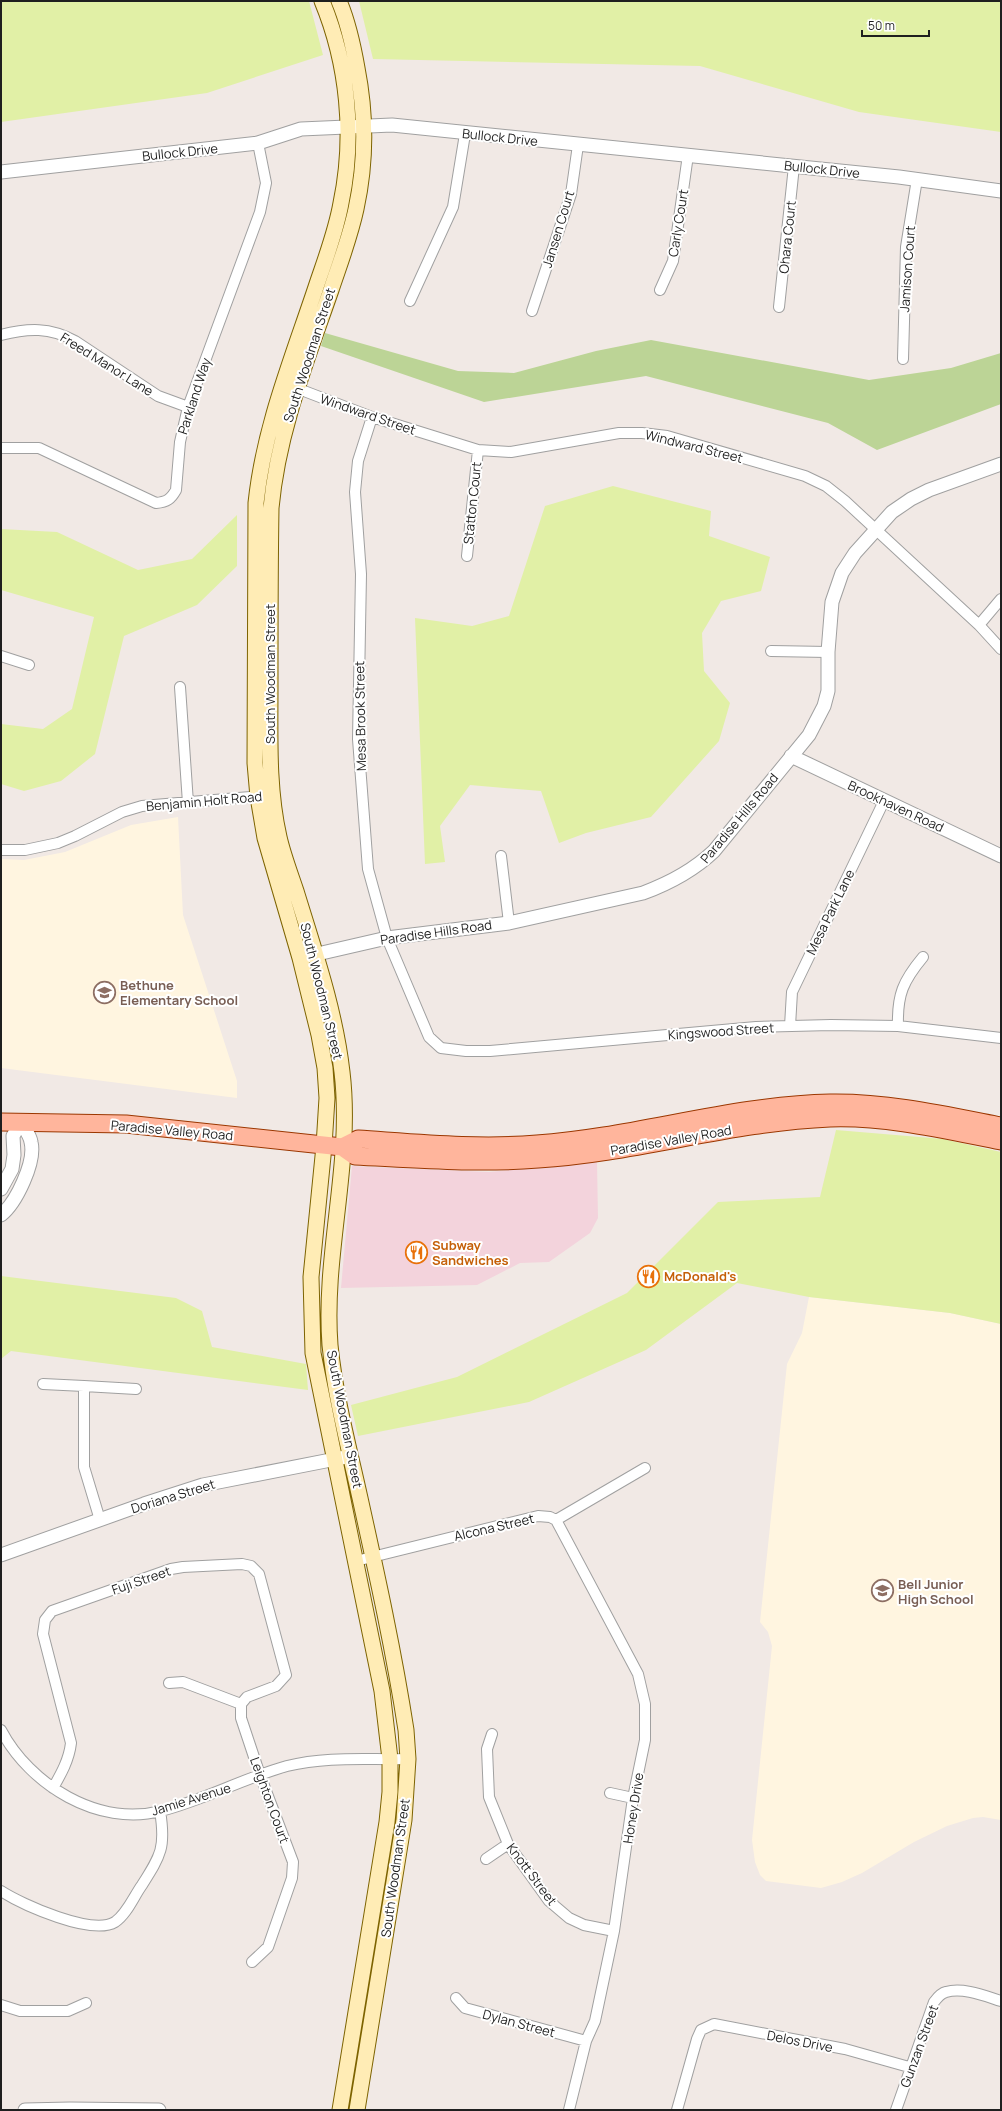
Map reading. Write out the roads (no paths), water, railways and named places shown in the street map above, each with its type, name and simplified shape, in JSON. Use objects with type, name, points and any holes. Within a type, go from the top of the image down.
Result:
[{"type":"main road","name":"South Woodman Street","points":[[322,1],[339,51],[346,89],[347,160],[341,203],[332,240],[291,385],[274,478],[271,508],[270,720],[265,796],[265,838],[300,958],[319,1034],[325,1068],[327,1098],[324,1146],[311,1277],[313,1353],[381,1685],[390,1759],[390,1792],[387,1822],[340,2110]]},
{"type":"main road","name":"South Woodman Street","points":[[291,385],[348,240],[362,168],[364,125],[360,83],[353,44],[339,1]]},
{"type":"main road","name":"South Woodman Street","points":[[265,796],[316,954],[334,1028],[342,1071],[344,1103],[342,1147],[330,1268],[328,1308],[334,1371],[402,1700],[406,1730],[408,1759],[404,1820],[357,2110]]},
{"type":"main road","name":"Paradise Valley Road","points":[[1,1122],[126,1124],[342,1147],[358,1139],[478,1147],[537,1144],[587,1139],[746,1111],[831,1103],[877,1104],[923,1110],[1001,1126]]},
{"type":"main road","name":"Paradise Valley Road","points":[[342,1147],[355,1156],[478,1162],[538,1160],[589,1154],[748,1126],[831,1118],[876,1120],[920,1125],[1001,1141]]},
{"type":"street","name":"Bullock Drive","points":[[1,172],[258,143],[301,129],[364,125],[412,126],[465,134],[688,155],[1000,188]]},
{"type":"street","points":[[410,301],[453,207],[465,134]]},
{"type":"street","name":"Parkland Way","points":[[1,448],[39,448],[156,503],[165,502],[172,497],[176,490],[180,442],[188,407],[260,212],[266,183],[258,143]]},
{"type":"street","name":"Jansen Court","points":[[532,311],[571,194],[578,145]]},
{"type":"street","name":"Carly Court","points":[[660,290],[673,261],[688,155]]},
{"type":"street","name":"Ohara Court","points":[[779,307],[794,166]]},
{"type":"street","name":"Jamison Court","points":[[903,359],[906,247],[917,179]]},
{"type":"street","name":"Freed Manor Lane","points":[[1,335],[29,329],[44,330],[60,334],[75,341],[158,396],[188,407]]},
{"type":"street","name":"Windward Street","points":[[291,385],[372,417],[478,450],[511,452],[619,433],[655,434],[805,476],[836,493],[979,625],[1001,649]]},
{"type":"street","name":"Mesa Brook Street","points":[[372,417],[358,461],[355,492],[360,574],[358,739],[368,869],[387,938],[420,1012],[426,1032],[433,1042],[441,1048]]},
{"type":"street","name":"Statton Court","points":[[467,556],[478,450]]},
{"type":"street","name":"Paradise Hills Road","points":[[300,958],[387,938],[509,923],[643,893],[662,886],[698,866],[714,851],[809,735],[824,706],[828,691],[830,612],[838,582],[855,553],[892,512],[911,499],[929,490],[1001,464]]},
{"type":"street","points":[[979,625],[1001,599]]},
{"type":"street","points":[[771,651],[828,652]]},
{"type":"street","points":[[1,656],[29,665]]},
{"type":"street","points":[[180,688],[188,803]]},
{"type":"street","name":"Brookhaven Road","points":[[791,756],[1001,856]]},
{"type":"street","name":"Benjamin Holt Road","points":[[1,850],[25,850],[58,843],[122,812],[142,806],[265,796]]},
{"type":"street","name":"Mesa Park Lane","points":[[790,1026],[792,992],[884,801]]},
{"type":"street","points":[[501,856],[509,923]]},
{"type":"street","points":[[898,1026],[897,1008],[901,990],[908,975],[923,957]]},
{"type":"street","name":"Kingswood Street","points":[[441,1048],[466,1051],[490,1051],[790,1026],[898,1026],[1001,1038]]},
{"type":"street","points":[[1,1189],[12,1169],[14,1155],[13,1136],[21,1122]]},
{"type":"street","points":[[1,1216],[6,1211],[24,1181],[31,1156],[31,1142],[21,1122]]},
{"type":"street","points":[[43,1384],[136,1389]]},
{"type":"street","points":[[84,1386],[84,1467],[100,1520]]},
{"type":"street","name":"Doriana Street","points":[[1,1555],[203,1485],[351,1456]]},
{"type":"street","points":[[556,1520],[645,1468]]},
{"type":"street","name":"Alcona Street","points":[[356,1561],[538,1516],[550,1517],[556,1520]]},
{"type":"street","name":"Honey Drive","points":[[556,1520],[638,1674],[645,1704],[645,1740],[633,1798],[614,1931],[595,2021],[586,2041],[569,2110]]},
{"type":"street","name":"Fuji Street","points":[[53,1788],[66,1766],[70,1755],[71,1743],[43,1634],[45,1620],[52,1611],[171,1569],[242,1564],[251,1566],[259,1574],[286,1675],[276,1686],[247,1697],[241,1704]]},
{"type":"street","points":[[169,1683],[183,1682],[241,1704]]},
{"type":"street","name":"Leighton Court","points":[[241,1704],[241,1718],[260,1775],[294,1862],[292,1878],[268,1947],[252,1962]]},
{"type":"street","name":"Jamie Avenue","points":[[1,1730],[21,1760],[53,1788],[78,1801],[104,1810],[132,1813],[160,1811],[208,1796],[260,1775],[312,1760],[335,1758],[408,1759]]},
{"type":"street","name":"Knott Street","points":[[492,1734],[487,1749],[489,1797],[508,1844],[549,1901],[569,1918],[584,1925],[614,1931]]},
{"type":"street","points":[[610,1794],[633,1798]]},
{"type":"street","points":[[1,1891],[38,1911],[84,1924],[111,1924],[122,1915],[157,1861],[163,1837],[160,1811]]},
{"type":"street","points":[[486,1859],[508,1844]]},
{"type":"street","name":"Gunzan Street","points":[[896,2110],[909,2067],[934,2002],[944,1992],[976,1994],[1001,2001]]},
{"type":"street","name":"Dylan Street","points":[[456,1998],[466,2008],[586,2041]]},
{"type":"street","points":[[1,2005],[20,2011],[68,2011],[86,2003]]},
{"type":"street","name":"Delos Drive","points":[[677,2110],[697,2039],[701,2030],[714,2024],[845,2050],[909,2067]]},
{"type":"street","points":[[26,2110],[70,2108],[159,2110]]},
{"type":"place","name":"Bethune Elementary School","points":[[105,992]]},
{"type":"place","name":"Subway Sandwiches","points":[[417,1252]]},
{"type":"place","name":"McDonald's","points":[[649,1276]]},
{"type":"place","name":"Bell Junior High School","points":[[882,1591]]}]
